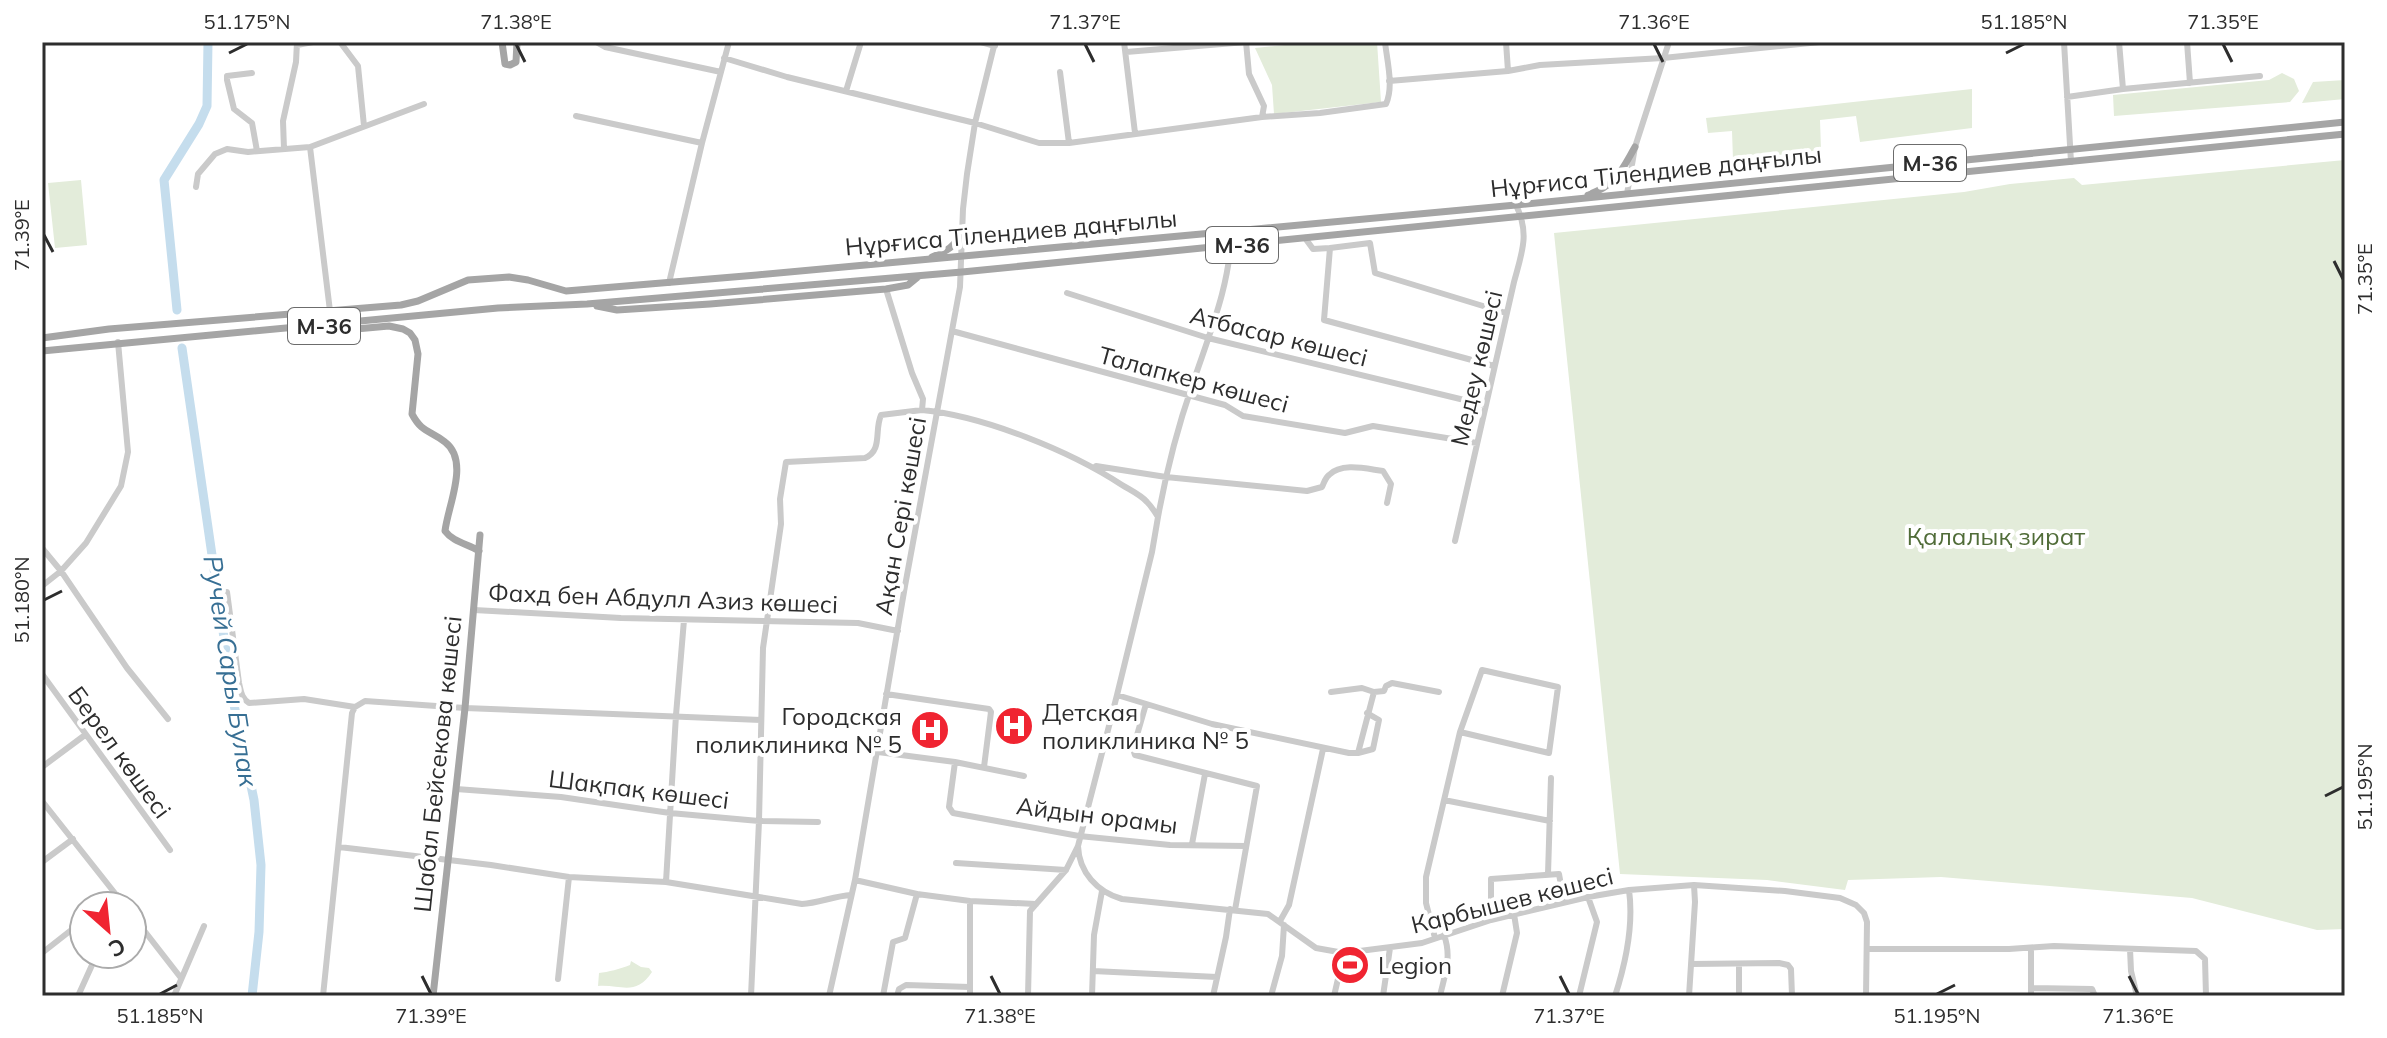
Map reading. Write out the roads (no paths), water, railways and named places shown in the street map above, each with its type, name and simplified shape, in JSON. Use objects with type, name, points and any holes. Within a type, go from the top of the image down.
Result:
[{"type":"main road","points":[[502,42],[503,56],[508,65],[516,62],[517,42]]},
{"type":"main road","name":"Нұрғиса Тілендиев даңғылы","points":[[117,328],[401,305],[468,280],[509,277],[566,291],[921,262],[2345,122]]},
{"type":"main road","name":"Нұрғиса Тілендиев даңғылы","points":[[118,342],[324,326],[498,308],[587,304],[962,272],[2345,134]]},
{"type":"main road","points":[[1576,199],[1608,187],[1635,147]]},
{"type":"main road","points":[[921,262],[949,250],[957,243],[962,231]]},
{"type":"main road","points":[[742,291],[745,284],[743,276]]},
{"type":"main road","points":[[587,304],[617,310],[710,304],[886,289],[908,285],[919,276]]},
{"type":"main road","points":[[845,282],[870,290]]},
{"type":"main road","points":[[566,291],[566,304]]},
{"type":"main road","points":[[230,321],[231,333]]},
{"type":"main road","points":[[324,326],[334,331],[389,326],[403,329],[415,340],[418,354],[412,414],[424,431],[436,435],[451,447],[456,464],[445,531],[454,540],[479,551]]},
{"type":"main road","points":[[117,328],[118,342]]},
{"type":"main road","name":"M-36","points":[[42,338],[117,328]]},
{"type":"main road","name":"M-36","points":[[42,351],[118,342]]},
{"type":"main road","name":"Шабал Бейсекова көшесі","points":[[433,996],[465,708],[480,535]]},
{"type":"street","points":[[284,149],[283,121],[297,43],[313,42]]},
{"type":"street","points":[[340,42],[358,66],[364,126]]},
{"type":"street","points":[[596,42],[605,47],[721,72]]},
{"type":"street","points":[[669,283],[729,42]]},
{"type":"street","points":[[846,91],[861,42]]},
{"type":"street","points":[[981,42],[995,44]]},
{"type":"street","points":[[1124,42],[1135,133]]},
{"type":"street","points":[[1126,52],[1246,42],[1249,74],[1264,106],[1262,117]]},
{"type":"street","points":[[724,58],[787,77],[975,123],[1039,143],[1069,143],[1262,117],[1384,105],[1389,100],[1385,42]]},
{"type":"street","points":[[1506,42],[1508,71]]},
{"type":"street","points":[[1627,194],[1635,147],[1669,42]]},
{"type":"street","points":[[1389,81],[1820,42]]},
{"type":"street","points":[[2064,42],[2071,162]]},
{"type":"street","points":[[2119,42],[2123,89]]},
{"type":"street","points":[[2187,42],[2190,83]]},
{"type":"street","name":"Ақан Сері көшесі","points":[[829,996],[855,880],[952,331],[962,272],[967,174],[975,123],[995,44]]},
{"type":"street","points":[[1060,72],[1069,143]]},
{"type":"street","points":[[252,73],[234,74],[227,76],[227,80],[234,109],[252,123],[257,151]]},
{"type":"street","points":[[2067,97],[2260,76]]},
{"type":"street","points":[[196,187],[198,174],[215,154],[227,149],[257,151],[310,147],[424,104]]},
{"type":"street","points":[[576,116],[702,143]]},
{"type":"street","points":[[310,147],[330,311]]},
{"type":"street","name":"Медеу көшесі","points":[[1455,541],[1525,242],[1522,217],[1516,205]]},
{"type":"street","points":[[1092,996],[1094,935],[1102,891],[1092,882],[1078,857],[1079,836],[1152,552],[1166,477],[1230,264],[1231,232]]},
{"type":"street","points":[[1305,238],[1313,249],[1370,243],[1375,273],[1506,313]]},
{"type":"street","points":[[1330,248],[1324,320],[1494,366]]},
{"type":"street","points":[[886,289],[923,399],[922,410]]},
{"type":"street","name":"Атбасар көшесі","points":[[1067,293],[1208,338],[1485,405]]},
{"type":"street","name":"Талапкер көшесі","points":[[952,331],[1225,405],[1243,416],[1345,433],[1373,426],[1477,443]]},
{"type":"street","points":[[42,586],[61,571],[86,543],[121,486],[127,461],[118,342]]},
{"type":"street","points":[[751,996],[766,622],[781,524],[780,499],[786,462],[865,458],[877,447],[877,425],[881,415],[938,411],[1032,440],[1093,466],[1147,501],[1158,517]]},
{"type":"street","points":[[1093,466],[1166,477],[1307,491],[1322,487],[1329,474],[1344,468],[1361,468],[1383,471],[1391,484],[1387,503]]},
{"type":"street","points":[[42,548],[127,668],[168,719]]},
{"type":"street","points":[[227,592],[239,683],[245,700],[249,703],[304,699],[357,706]]},
{"type":"street","name":"Фахд бен Абдулл Азиз көшесі","points":[[474,610],[684,620],[858,623],[898,631]]},
{"type":"street","points":[[666,882],[684,620]]},
{"type":"street","points":[[1435,938],[1426,903],[1426,877],[1460,732],[1482,670],[1558,687],[1549,753],[1460,732]]},
{"type":"street","name":"Берел көшесі","points":[[42,674],[170,850]]},
{"type":"street","points":[[1331,692],[1362,688],[1384,691],[1392,683],[1439,692]]},
{"type":"street","points":[[1358,753],[1374,692]]},
{"type":"street","points":[[886,694],[989,709],[984,767]]},
{"type":"street","points":[[1117,695],[1212,724],[1323,749],[1358,753],[1373,749],[1379,720],[1367,713]]},
{"type":"street","points":[[323,996],[352,713],[357,706],[365,701],[761,720]]},
{"type":"street","points":[[1146,704],[1133,754],[1257,786],[1213,996]]},
{"type":"street","points":[[42,767],[85,735]]},
{"type":"street","points":[[1271,996],[1282,956],[1282,923],[1289,905],[1323,749]]},
{"type":"street","points":[[878,752],[955,762],[1024,776]]},
{"type":"street","name":"Айдын орамы","points":[[955,762],[949,807],[953,813],[1079,836],[1170,845],[1246,846]]},
{"type":"street","points":[[1192,844],[1205,774]]},
{"type":"street","points":[[1548,874],[1551,778]]},
{"type":"street","name":"Шақпақ көшесі","points":[[456,789],[561,797],[670,813],[759,821],[818,822]]},
{"type":"street","points":[[1444,800],[1550,821]]},
{"type":"street","points":[[42,801],[112,890]]},
{"type":"street","points":[[42,862],[73,839]]},
{"type":"street","points":[[1028,996],[1030,911],[1066,870],[1078,846]]},
{"type":"street","points":[[339,847],[569,877],[666,882],[802,904],[851,895]]},
{"type":"street","points":[[956,863],[1066,870]]},
{"type":"street","points":[[1491,920],[1491,879],[1559,874],[1564,902]]},
{"type":"street","points":[[558,979],[569,877]]},
{"type":"street","points":[[855,880],[917,894],[970,901],[1036,904]]},
{"type":"street","points":[[1689,996],[1694,885]]},
{"type":"street","name":"Карбышев көшесі","points":[[1102,891],[1122,899],[1268,914],[1316,948],[1344,953],[1422,943],[1514,914],[1629,890],[1694,885],[1785,891],[1851,902],[1864,913],[1868,949],[1866,996]]},
{"type":"street","points":[[1615,996],[1623,973],[1631,925],[1629,890]]},
{"type":"street","points":[[883,996],[893,942],[905,938],[917,894]]},
{"type":"street","points":[[1579,996],[1597,922],[1588,897]]},
{"type":"street","points":[[970,901],[970,996]]},
{"type":"street","points":[[1502,996],[1517,933],[1514,914]]},
{"type":"street","points":[[174,996],[204,926]]},
{"type":"street","points":[[42,953],[68,933]]},
{"type":"street","points":[[1440,996],[1449,956],[1444,935]]},
{"type":"street","points":[[148,936],[181,978]]},
{"type":"street","points":[[1383,996],[1390,948]]},
{"type":"street","points":[[2031,948],[2031,992],[2092,989],[2095,996]]},
{"type":"street","points":[[1868,949],[2196,951],[2202,954],[2206,964],[2206,996]]},
{"type":"street","points":[[2130,949],[2137,996]]},
{"type":"street","points":[[1334,996],[1344,953]]},
{"type":"street","points":[[1691,964],[1788,965],[1791,969],[1792,996]]},
{"type":"street","points":[[1739,964],[1739,996]]},
{"type":"street","points":[[78,996],[90,970]]},
{"type":"street","points":[[1093,971],[1217,977]]},
{"type":"street","points":[[897,996],[899,989],[906,985],[970,987]]},
{"type":"waterway","points":[[177,310],[164,180],[207,106],[208,42]]},
{"type":"waterway","name":"Ручей Сары Булак","points":[[182,348],[233,700],[254,800],[261,865],[259,932],[252,996]]},
{"type":"place","name":"Детская поликлиника № 5","points":[[1014,726]]},
{"type":"place","name":"Городская поликлиника № 5","points":[[930,730]]},
{"type":"place","name":"Legion","points":[[1350,965]]},
{"type":"park label","name":"Қалалық зират","points":[[1996,536]]}]
